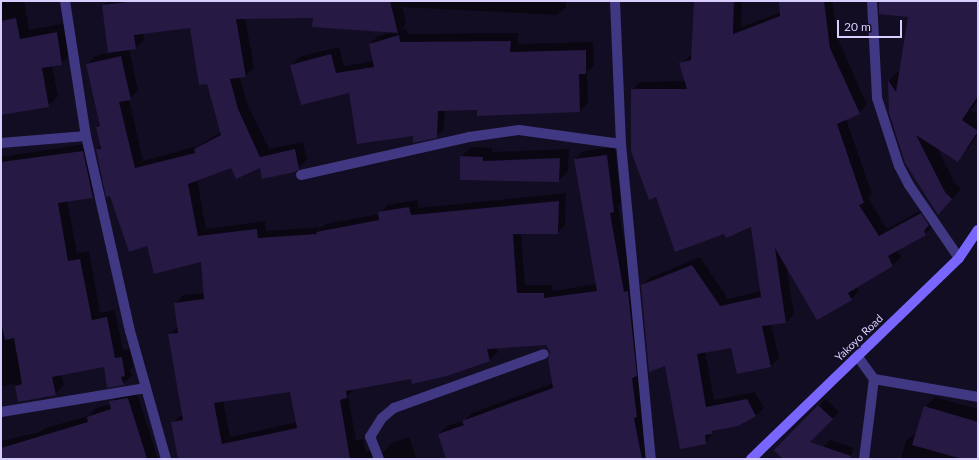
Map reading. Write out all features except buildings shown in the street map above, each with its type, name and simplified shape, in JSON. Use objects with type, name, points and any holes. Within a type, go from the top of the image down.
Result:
[{"type":"main road","name":"Yakoyo Road","points":[[751,459],[959,258],[978,230]]},
{"type":"street","points":[[65,1],[86,136],[130,331],[166,459]]},
{"type":"street","points":[[615,1],[621,144],[651,459]]},
{"type":"street","points":[[872,1],[877,98],[899,166],[909,185],[959,258]]},
{"type":"street","points":[[301,174],[469,137],[518,130],[621,144]]},
{"type":"street","points":[[1,143],[86,136]]},
{"type":"street","points":[[379,459],[370,437],[382,418],[394,408],[544,354]]},
{"type":"street","points":[[858,357],[874,378],[978,397]]},
{"type":"street","points":[[864,459],[874,378]]},
{"type":"street","points":[[1,412],[146,388]]}]
